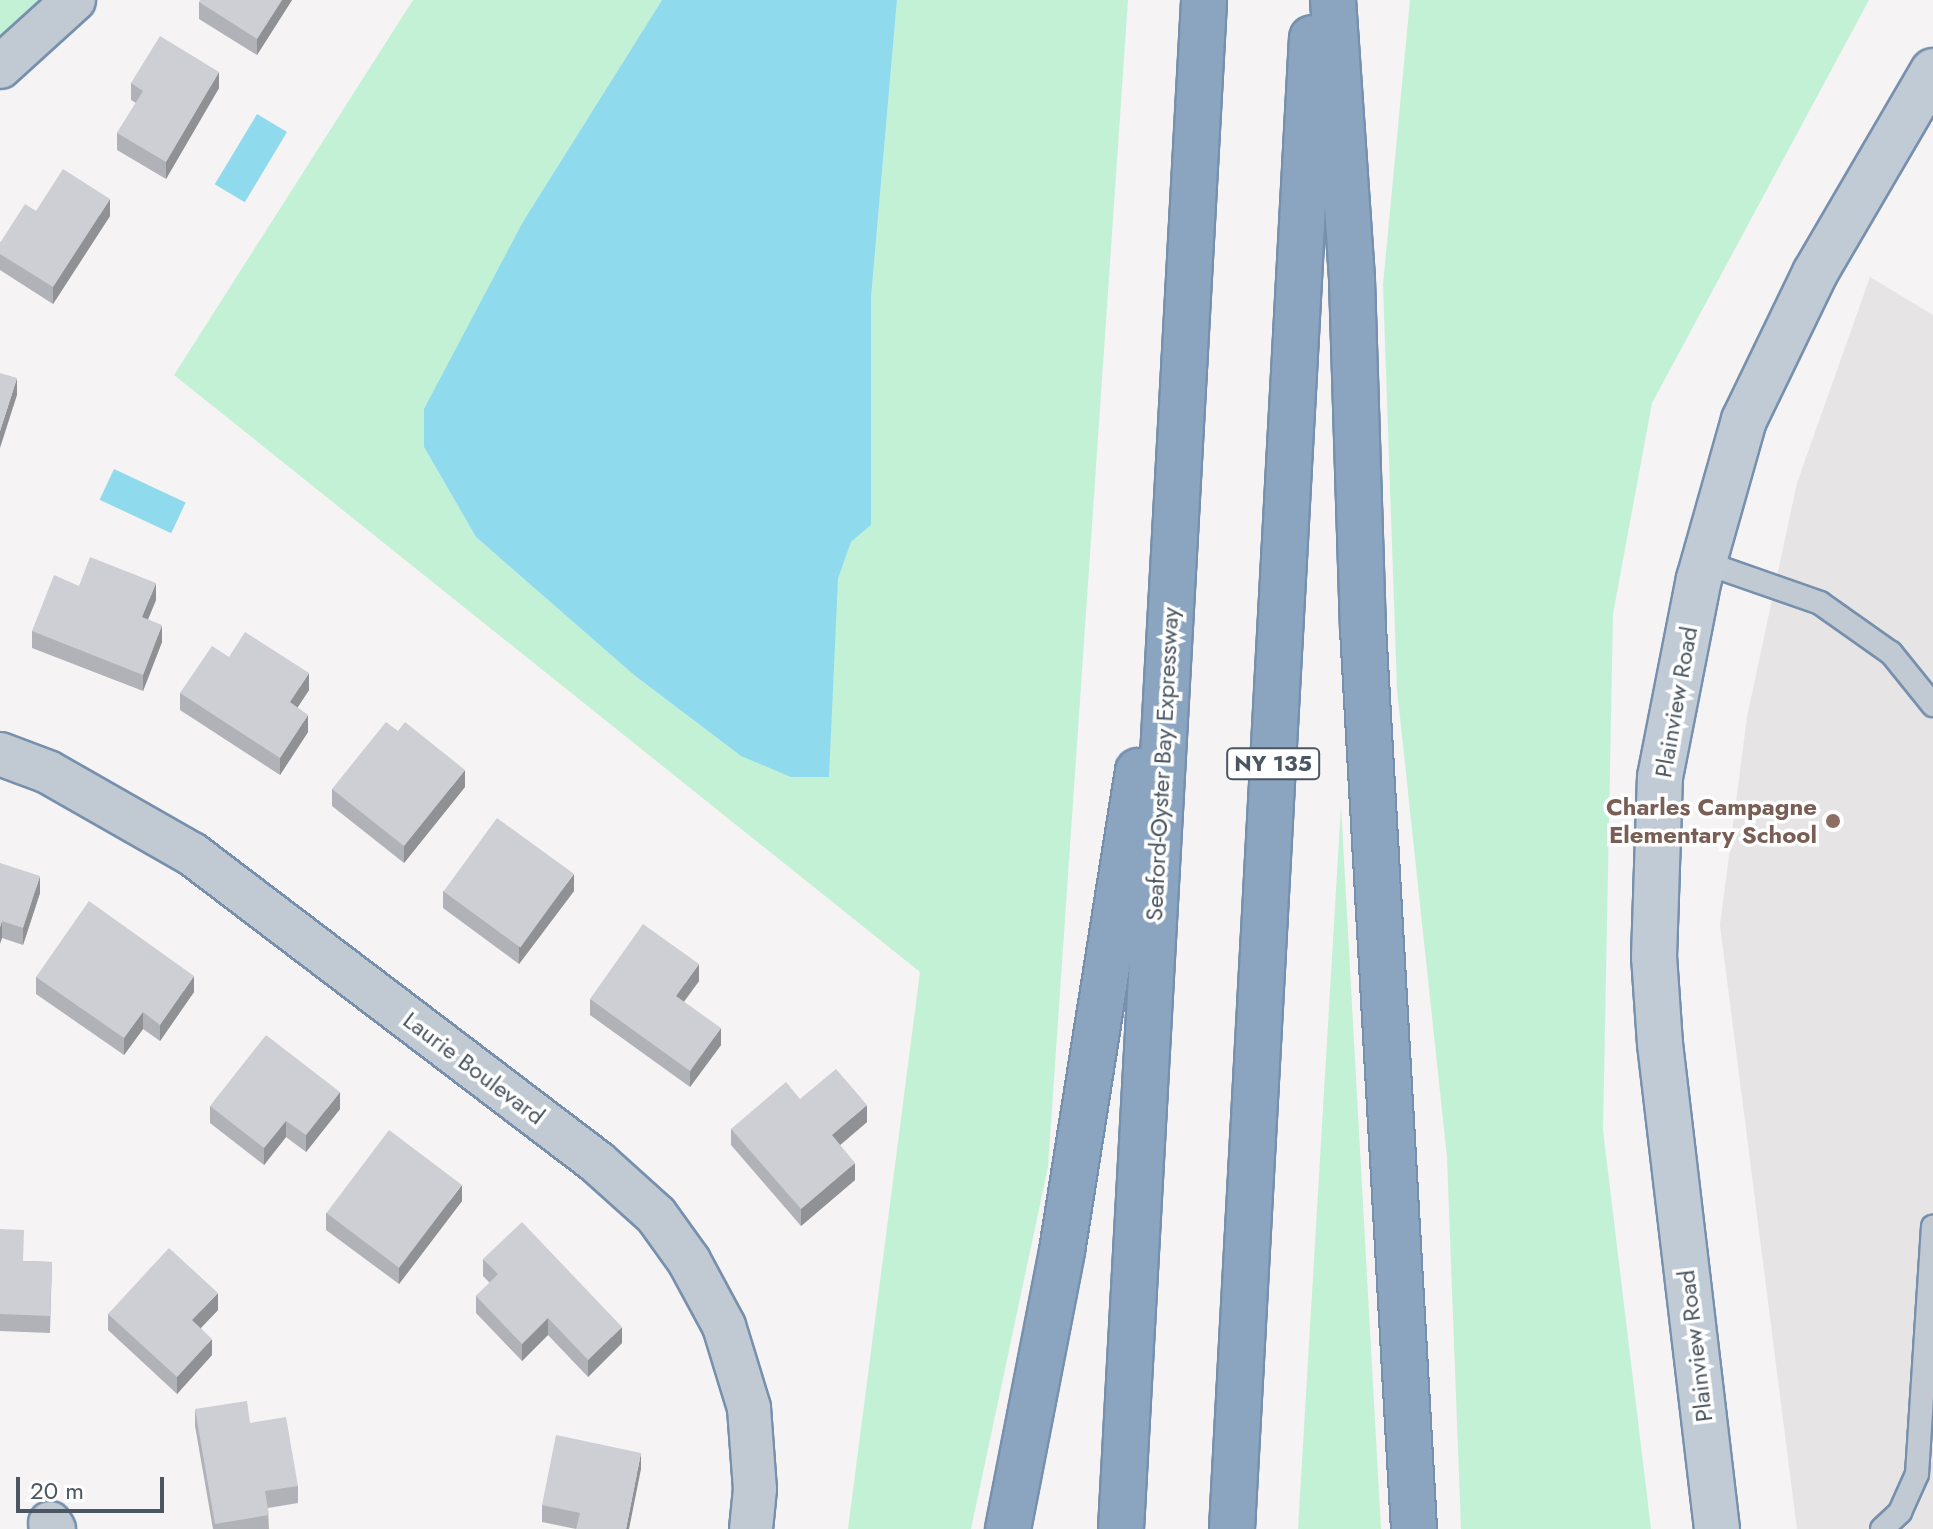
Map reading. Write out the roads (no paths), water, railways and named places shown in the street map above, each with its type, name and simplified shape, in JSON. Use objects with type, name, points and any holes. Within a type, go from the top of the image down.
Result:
[{"type":"highway","name":"Seaford-Oyster Bay Expressway","points":[[1121,1529],[1204,0]]},
{"type":"highway","name":"NY 135","points":[[1232,1529],[1314,0]]},
{"type":"highway","points":[[1333,0],[1352,280],[1362,613],[1414,1529]]},
{"type":"highway","points":[[1008,1529],[1062,1251],[1090,1054],[1173,564]]},
{"type":"main road","name":"Plainview Road","points":[[1717,1529],[1654,957],[1660,777],[1703,562],[1744,420],[1815,273],[1933,71]]},
{"type":"street","points":[[0,67],[74,0]]},
{"type":"street","name":"Laurie Boulevard","points":[[0,754],[48,772],[192,854],[597,1162],[656,1215],[689,1261],[724,1326],[749,1408],[755,1489],[751,1529]]},
{"type":"lane","points":[[1703,562],[1820,603],[1891,653],[1933,705]]},
{"type":"lane","points":[[1882,1529],[1900,1512],[1917,1474],[1933,1227]]},
{"type":"water","points":[[662,0],[897,0],[871,298],[871,525],[851,542],[838,579],[829,777],[791,777],[741,756],[634,675],[476,537],[424,447],[424,409],[524,220]]},
{"type":"water","points":[[257,114],[287,132],[245,202],[215,184]]},
{"type":"water","points":[[114,469],[186,502],[171,533],[100,500]]},
{"type":"place","name":"Charles Campagne Elementary School","points":[[1833,821]]}]
